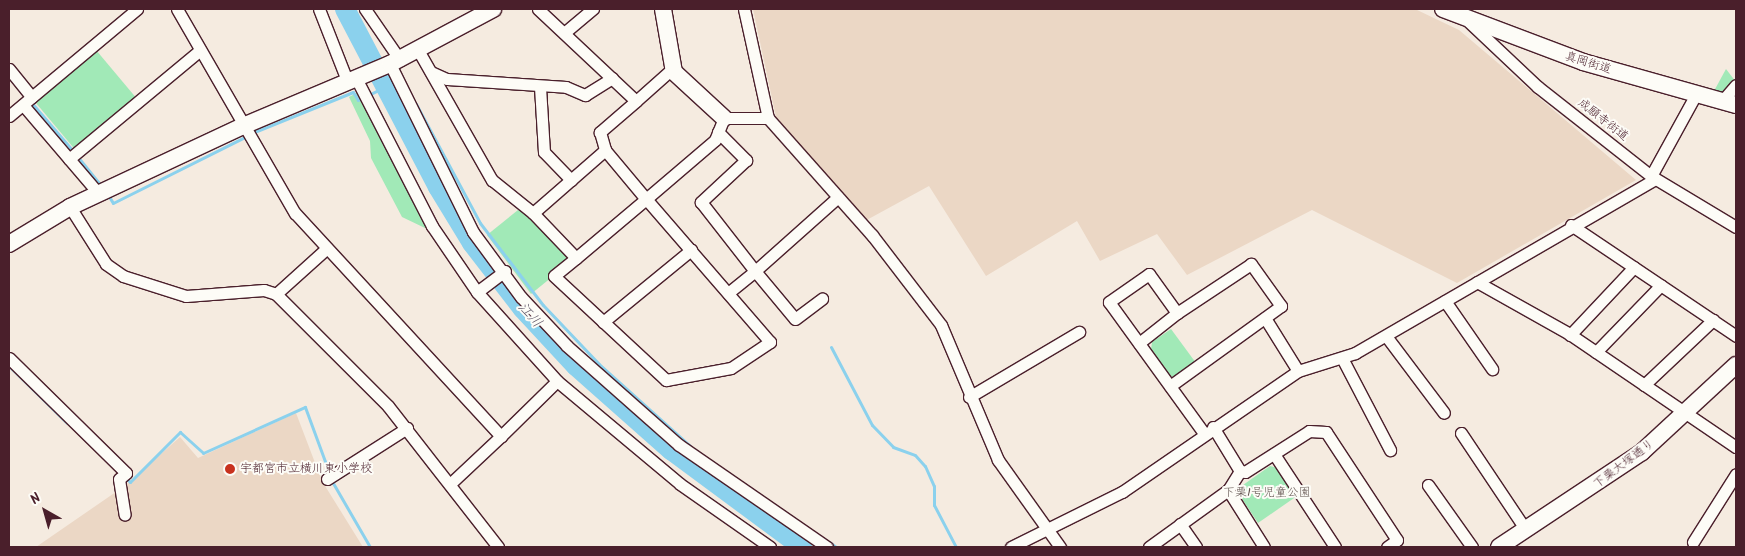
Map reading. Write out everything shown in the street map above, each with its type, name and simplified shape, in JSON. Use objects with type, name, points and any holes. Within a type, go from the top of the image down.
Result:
[{"type":"street","points":[[9,116],[137,9]]},
{"type":"street","points":[[177,9],[200,52],[295,213],[326,250],[501,436]]},
{"type":"street","points":[[319,9],[432,226],[477,292],[557,381],[680,484],[770,547]]},
{"type":"street","points":[[365,9],[455,200],[473,232],[505,271],[521,297],[566,346],[679,446],[827,547]]},
{"type":"street","points":[[9,244],[70,207],[243,126],[392,63],[493,9]]},
{"type":"street","points":[[538,9],[636,101]]},
{"type":"street","points":[[564,33],[593,9]]},
{"type":"street","points":[[663,9],[674,68],[721,125],[746,160],[701,202],[794,319],[822,299]]},
{"type":"street","points":[[744,9],[768,118],[838,197],[942,325],[969,397],[998,460],[1060,547]]},
{"type":"street","name":"真岡街道","points":[[1443,9],[1583,62],[1729,103]]},
{"type":"street","name":"成願寺街道","points":[[1465,18],[1538,86],[1653,177],[1736,227]]},
{"type":"street","points":[[418,50],[492,180],[534,213],[576,258]]},
{"type":"street","points":[[69,159],[200,52]]},
{"type":"street","points":[[674,68],[600,132],[605,150],[646,199],[770,342],[731,368],[666,380],[554,276],[646,199],[721,125],[768,118]]},
{"type":"street","points":[[9,69],[28,101],[69,159],[99,194]]},
{"type":"street","points":[[431,72],[447,79],[540,87],[566,87],[585,95],[612,78]]},
{"type":"street","points":[[1729,103],[1736,85]]},
{"type":"street","points":[[540,87],[544,152],[571,180]]},
{"type":"street","points":[[1011,547],[1045,528],[1122,492],[1208,430],[1298,371],[1342,358],[1386,336],[1570,224],[1653,177],[1696,94]]},
{"type":"street","points":[[534,213],[605,150]]},
{"type":"street","points":[[728,293],[838,197]]},
{"type":"street","points":[[70,207],[106,264],[123,276],[186,296],[264,290],[276,294],[407,428],[451,483],[498,547]]},
{"type":"street","points":[[1570,224],[1736,336]]},
{"type":"street","points":[[276,294],[326,250]]},
{"type":"street","points":[[604,322],[691,250]]},
{"type":"street","points":[[1139,343],[1177,313],[1251,264],[1282,306],[1170,386]]},
{"type":"street","points":[[1570,335],[1634,267]]},
{"type":"street","points":[[477,292],[505,271]]},
{"type":"street","points":[[1177,313],[1148,274],[1109,302],[1170,386],[1240,471],[1245,472],[1309,431],[1326,432],[1397,540],[1387,547]]},
{"type":"street","points":[[1477,282],[1570,335],[1736,446]]},
{"type":"street","points":[[1596,352],[1660,285]]},
{"type":"street","points":[[1445,301],[1492,369]]},
{"type":"street","points":[[1265,318],[1298,371]]},
{"type":"street","points":[[1644,385],[1713,320]]},
{"type":"street","points":[[969,397],[1079,332]]},
{"type":"street","points":[[1386,336],[1444,413]]},
{"type":"street","points":[[9,358],[126,473],[119,479],[126,515]]},
{"type":"street","points":[[1342,358],[1390,450]]},
{"type":"street","name":"下栗大塚通り","points":[[1499,547],[1642,452],[1686,414],[1736,365]]},
{"type":"street","points":[[451,483],[557,381]]},
{"type":"street","points":[[327,479],[407,428]]},
{"type":"street","points":[[1460,433],[1526,530]]},
{"type":"street","points":[[1274,454],[1335,547]]},
{"type":"street","points":[[1149,547],[1228,490],[1240,471]]},
{"type":"street","points":[[1693,542],[1736,474]]},
{"type":"street","points":[[1428,485],[1472,547]]},
{"type":"street","points":[[1228,490],[1264,547]]},
{"type":"street","points":[[1180,524],[1196,547]]},
{"type":"shaded area","points":[[753,9],[1415,9],[1459,30],[1636,180],[1457,283],[1312,210],[1187,275],[1157,234],[1100,261],[1077,221],[986,276],[929,186],[863,222],[776,117]]},
{"type":"shaded area","name":"宇都宮市立横川東小学校","points":[[296,413],[322,481],[363,547],[36,547],[126,485],[180,437],[198,458]]},
{"type":"green space","points":[[96,50],[136,97],[75,149],[35,101]]},
{"type":"green space","points":[[1726,69],[1736,82],[1725,94],[1714,91]]},
{"type":"green space","points":[[366,88],[437,221],[425,228],[402,217],[371,158],[370,141],[349,97]]},
{"type":"green space","points":[[518,210],[539,222],[568,255],[568,264],[531,294],[487,235]]},
{"type":"green space","points":[[1171,329],[1196,363],[1177,378],[1170,376],[1151,350],[1152,342]]},
{"type":"green space","name":"下栗1号児童公園","points":[[1270,466],[1278,468],[1297,496],[1258,523],[1240,496],[1243,485]]},
{"type":"waterway","name":"江川","points":[[345,9],[438,187],[472,243],[523,309],[576,366],[671,450],[802,547]]},
{"type":"waterway","points":[[252,133],[353,92],[358,100],[385,87]]},
{"type":"waterway","points":[[30,101],[73,151]]},
{"type":"waterway","points":[[398,113],[416,104],[480,223],[543,305],[599,364],[690,446]]},
{"type":"waterway","points":[[108,195],[113,203],[247,136]]},
{"type":"waterway","points":[[77,156],[101,186]]},
{"type":"waterway","points":[[831,347],[872,425],[893,447],[915,455],[925,466],[934,486],[934,505],[956,547]]},
{"type":"waterway","points":[[9,366],[67,423]]},
{"type":"waterway","points":[[125,477],[130,482],[180,432],[203,453],[305,407],[333,483],[370,547]]},
{"type":"waterway","points":[[829,542],[836,547]]},
{"type":"place","name":"宇都宮市立横川東小学校","points":[[230,469]]}]
